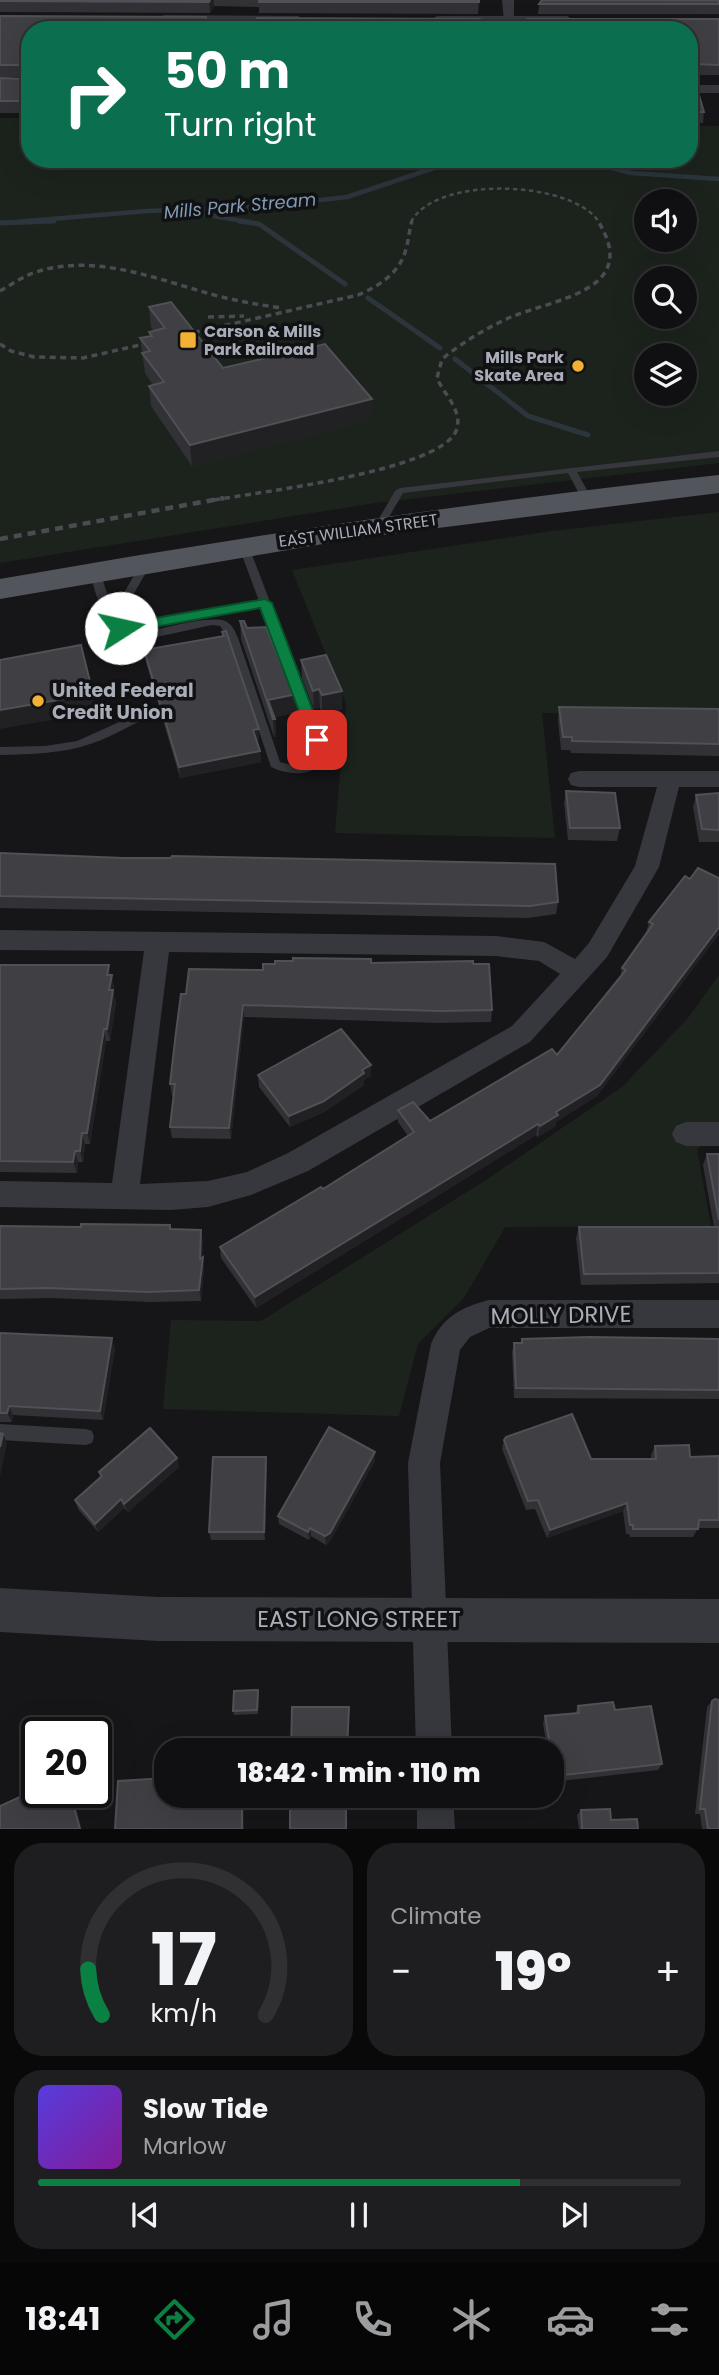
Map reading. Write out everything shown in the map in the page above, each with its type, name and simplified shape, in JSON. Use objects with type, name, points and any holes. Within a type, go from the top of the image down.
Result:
[{"type":"main road","name":"EAST WILLIAM STREET","points":[[0,589],[147,562],[379,527],[719,484]]},
{"type":"street","points":[[422,21],[510,21],[508,0]]},
{"type":"street","points":[[147,20],[164,21]]},
{"type":"street","points":[[698,90],[718,92]]},
{"type":"street","points":[[579,779],[719,779]]},
{"type":"street","points":[[0,1194],[171,1197],[208,1194],[251,1184],[298,1162],[521,1034],[598,950],[647,867],[670,779]]},
{"type":"street","points":[[0,940],[496,946],[544,952],[578,973]]},
{"type":"street","points":[[124,1196],[158,943]]},
{"type":"street","points":[[686,1134],[719,1133]]},
{"type":"street","name":"MOLLY DRIVE","points":[[434,1738],[424,1463],[441,1359],[446,1344],[458,1327],[473,1318],[489,1314],[719,1314]]},
{"type":"street","name":"EAST LONG STREET","points":[[0,1610],[158,1619],[719,1621]]},
{"type":"street","points":[[435,1808],[436,1829]]},
{"type":"lane","points":[[379,527],[400,491],[719,454]]},
{"type":"lane","points":[[571,470],[587,499]]},
{"type":"lane","points":[[124,641],[223,622],[229,626],[275,764],[290,770],[315,766],[322,753],[244,547]]},
{"type":"lane","points":[[95,572],[106,607],[117,614],[147,562]]},
{"type":"lane","points":[[121,628],[265,603]]},
{"type":"lane","points":[[0,751],[42,750],[88,741],[144,715]]},
{"type":"lane","points":[[0,1432],[86,1437]]},
{"type":"shaded area","points":[[0,118],[21,118],[21,168],[698,168],[698,126],[719,126],[719,463],[375,503],[0,563]]},
{"type":"shaded area","points":[[719,512],[719,716],[542,713],[555,838],[335,833],[346,704],[292,570],[552,531]]},
{"type":"shaded area","points":[[719,975],[719,1127],[697,1150],[711,1226],[505,1227],[464,1298],[418,1344],[399,1416],[163,1409],[171,1320],[261,1321],[486,1180],[622,1087],[688,1018]]},
{"type":"building","points":[[0,0],[210,0],[209,2]]},
{"type":"building","points":[[479,0],[479,2],[259,2]]},
{"type":"building","points":[[542,0],[719,0],[719,4],[539,4]]},
{"type":"building","points":[[0,16],[206,17],[205,21],[21,21],[21,65],[0,65]]},
{"type":"building","points":[[257,18],[480,19],[480,21],[256,21]]},
{"type":"building","points":[[719,19],[719,65],[698,64],[698,21],[525,21]]},
{"type":"building","points":[[0,78],[21,79],[20,101],[0,101]]},
{"type":"building","points":[[698,92],[704,112],[698,112]]},
{"type":"building","points":[[171,302],[223,368],[325,344],[372,399],[190,445],[149,386],[164,382],[142,353],[150,351],[140,338],[152,336],[149,332],[165,328],[149,307]]},
{"type":"building","points":[[240,621],[244,621],[247,628],[266,627],[281,664],[286,663],[297,694],[268,700],[275,719],[273,719]]},
{"type":"building","points":[[226,631],[259,729],[253,730],[260,751],[179,767],[144,650],[224,636],[222,632]]},
{"type":"building","points":[[81,645],[93,694],[0,710],[0,660]]},
{"type":"building","points":[[326,655],[342,691],[322,695],[319,689],[313,691],[301,660]]},
{"type":"building","points":[[559,707],[719,709],[719,744],[572,741],[572,737],[563,737]]},
{"type":"building","points":[[566,791],[615,793],[620,828],[570,828]]},
{"type":"building","points":[[719,793],[719,830],[702,829],[696,795]]},
{"type":"building","points":[[0,853],[123,858],[172,856],[555,864],[558,902],[530,906],[0,896]]},
{"type":"building","points":[[698,868],[719,878],[719,927],[600,1085],[556,1112],[558,1115],[540,1126],[538,1124],[255,1297],[220,1247],[321,1187],[323,1189],[414,1132],[398,1110],[413,1102],[430,1121],[552,1049],[557,1055],[626,970],[622,968],[653,924],[649,922],[685,876],[690,879]]},
{"type":"building","points":[[293,958],[371,959],[371,963],[473,961],[473,964],[489,964],[492,1010],[243,1005],[229,1128],[170,1127],[175,1084],[170,1084],[176,1032],[181,994],[186,994],[189,969],[263,970],[263,964],[293,961]]},
{"type":"building","points":[[0,965],[109,965],[107,975],[112,975],[109,990],[113,990],[107,1029],[104,1029],[87,1133],[82,1133],[80,1151],[75,1151],[73,1162],[0,1161]]},
{"type":"building","points":[[341,1029],[371,1065],[324,1101],[289,1116],[258,1075]]},
{"type":"building","points":[[707,1154],[719,1154],[719,1220]]},
{"type":"building","points":[[81,1224],[170,1225],[170,1229],[201,1230],[200,1259],[203,1257],[199,1290],[148,1292],[0,1289],[0,1226],[81,1227]]},
{"type":"building","points":[[579,1227],[719,1227],[719,1273],[584,1274]]},
{"type":"building","points":[[0,1333],[112,1338],[100,1411],[9,1406],[7,1413],[0,1413]]},
{"type":"building","points":[[522,1339],[719,1339],[719,1390],[516,1388],[514,1343],[522,1343]]},
{"type":"building","points":[[572,1414],[591,1459],[656,1459],[655,1446],[689,1445],[690,1457],[719,1456],[719,1520],[699,1520],[698,1529],[633,1529],[627,1503],[550,1530],[538,1500],[528,1501],[504,1440]]},
{"type":"building","points":[[329,1427],[375,1452],[330,1533],[325,1536],[310,1528],[308,1532],[278,1516]]},
{"type":"building","points":[[150,1428],[177,1458],[124,1504],[121,1499],[95,1524],[75,1500],[102,1476],[99,1472]]},
{"type":"building","points":[[213,1457],[266,1457],[264,1532],[209,1532]]},
{"type":"building","points":[[258,1690],[257,1710],[233,1711],[234,1691]]},
{"type":"building","points":[[719,1700],[719,1829],[708,1829],[705,1809],[700,1809],[712,1701]]},
{"type":"building","points":[[613,1702],[615,1710],[651,1706],[662,1764],[564,1775],[564,1738],[549,1738],[545,1716],[579,1713],[578,1706]]},
{"type":"building","points":[[292,1707],[349,1707],[348,1738],[291,1738]]},
{"type":"building","points":[[154,1779],[154,1808],[242,1808],[242,1829],[115,1829],[118,1781]]},
{"type":"building","points":[[21,1796],[21,1808],[74,1808],[80,1829],[0,1829],[0,1806]]},
{"type":"building","points":[[290,1808],[346,1808],[346,1829],[290,1829]]},
{"type":"building","points":[[610,1809],[611,1820],[637,1819],[638,1829],[582,1829],[581,1810]]},
{"type":"waterway","name":"Mills Park Stream","points":[[15,222],[147,211],[257,207],[347,197],[434,168]]},
{"type":"waterway","name":"Mills Park Stream","points":[[612,168],[631,173],[719,179]]},
{"type":"waterway","points":[[196,213],[249,222]]},
{"type":"waterway","name":"Mills Park Stream","points":[[0,223],[54,221]]},
{"type":"waterway","points":[[239,221],[259,224],[345,284]]},
{"type":"waterway","points":[[368,298],[440,348]]},
{"type":"waterway","points":[[455,359],[528,416],[588,435]]},
{"type":"railway","points":[[411,222],[425,207],[447,196],[474,190],[504,189],[534,191],[562,198],[584,208],[598,221]]},
{"type":"railway","points":[[0,344],[11,351],[34,357],[83,358],[358,295],[381,283],[394,272],[406,249],[412,221]]},
{"type":"railway","points":[[214,500],[346,478],[417,458],[443,445],[456,431],[458,424],[455,410],[437,378],[442,359],[493,326],[571,296],[602,277],[609,262],[609,244],[598,221]]},
{"type":"railway","points":[[0,291],[29,275],[56,267],[78,265],[124,270],[214,295],[283,308]]},
{"type":"railway","points":[[208,317],[244,316]]},
{"type":"railway","points":[[0,539],[224,498]]},
{"type":"place","name":"Carson & Mills Park Railroad","points":[[188,340]]},
{"type":"place","name":"Mills Park Skate Area","points":[[578,366]]},
{"type":"place","name":"United Federal Credit Union","points":[[38,701]]},
{"type":"route","points":[[121,628],[265,603],[317,740]]}]
